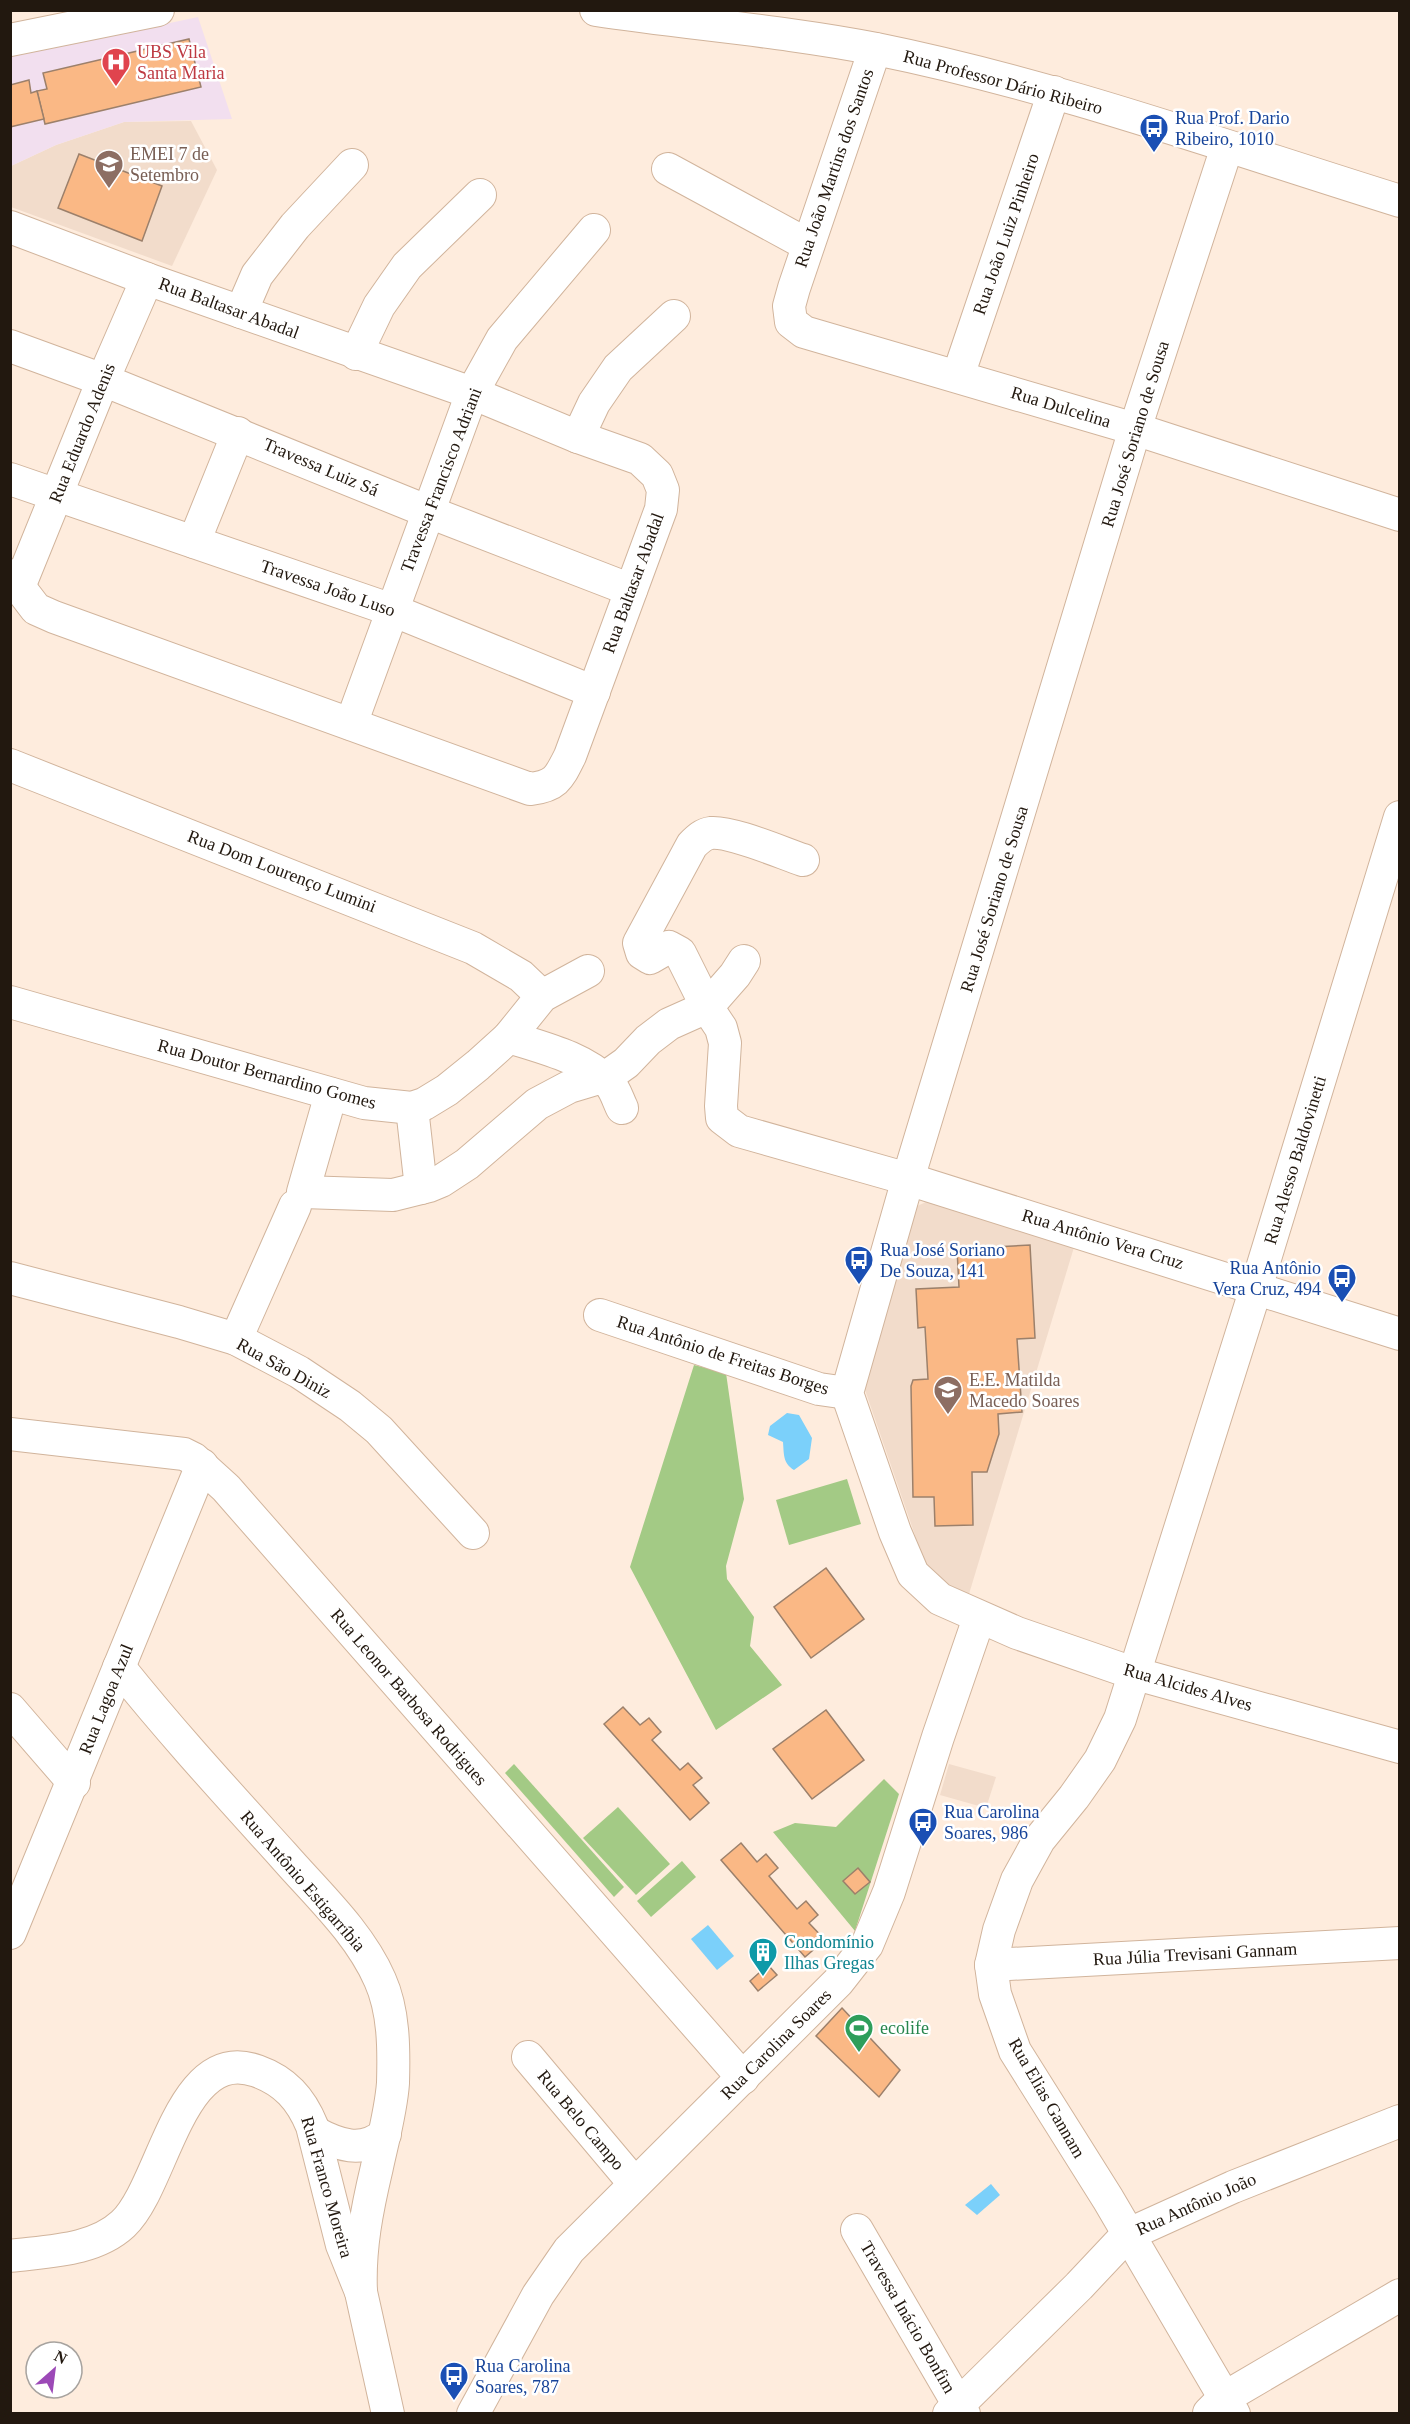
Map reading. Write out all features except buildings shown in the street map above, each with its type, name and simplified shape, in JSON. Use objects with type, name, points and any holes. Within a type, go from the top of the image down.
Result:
[{"type":"street","points":[[10,40],[158,10]]},
{"type":"street","name":"Rua Professor Dário Ribeiro","points":[[596,10],[874,49],[1054,92],[1400,201]]},
{"type":"street","name":"Rua João Martins dos Santos","points":[[794,288],[874,49]]},
{"type":"street","name":"Rua João Luiz Pinheiro","points":[[958,376],[1054,92]]},
{"type":"street","name":"Rua José Soriano de Sousa","points":[[848,1393],[908,1179],[1135,429],[1227,147]]},
{"type":"street","points":[[241,312],[257,275],[295,226],[352,165]]},
{"type":"street","points":[[668,169],[808,245]]},
{"type":"street","points":[[356,354],[379,306],[408,266],[480,195]]},
{"type":"street","name":"Rua Baltasar Abadal","points":[[10,226],[147,279],[472,393],[578,437],[640,459],[657,476],[663,490],[661,509],[594,692],[560,775],[546,787],[530,789],[54,617],[36,609],[15,581]]},
{"type":"street","name":"Travessa Francisco Adriani","points":[[351,723],[472,393],[502,339],[594,230]]},
{"type":"street","name":"Rua Eduardo Adenis","points":[[15,581],[58,494],[103,380],[147,279]]},
{"type":"street","name":"Rua Dulcelina","points":[[794,288],[789,306],[791,322],[804,332],[1135,429],[1400,515]]},
{"type":"street","points":[[578,437],[594,403],[618,368],[674,316]]},
{"type":"street","name":"Travessa Luiz Sá","points":[[10,346],[238,433],[429,512],[631,590]]},
{"type":"street","points":[[194,542],[238,433]]},
{"type":"street","name":"Travessa João Luso","points":[[10,479],[392,610],[594,692]]},
{"type":"street","name":"Rua Dom Lourenço Lumini","points":[[10,765],[474,948],[521,976],[542,996]]},
{"type":"street","name":"Rua Alesso Baldovinetti","points":[[1133,1673],[1256,1288],[1400,817]]},
{"type":"street","points":[[707,1007],[680,953],[674,948],[665,948],[650,958],[642,953],[639,946],[692,845],[700,836],[712,833],[727,835],[803,860]]},
{"type":"street","points":[[299,1199],[393,1195],[441,1180],[467,1164],[513,1123],[554,1093],[602,1078],[626,1063],[648,1040],[669,1024],[707,1007],[744,961]]},
{"type":"street","points":[[421,1188],[412,1108],[424,1104],[447,1090],[509,1037],[542,996],[588,971]]},
{"type":"street","name":"Rua Doutor Bernardino Gomes","points":[[10,1002],[364,1104],[412,1108]]},
{"type":"street","name":"Rua Antônio Vera Cruz","points":[[707,1007],[721,1028],[725,1043],[722,1118],[739,1131],[908,1179],[1400,1334]]},
{"type":"street","points":[[509,1037],[570,1059],[593,1070],[610,1084],[622,1108]]},
{"type":"street","points":[[236,1339],[299,1199],[331,1095]]},
{"type":"street","name":"Rua São Diniz","points":[[10,1278],[236,1339],[299,1372],[350,1406],[379,1430],[473,1533]]},
{"type":"street","name":"Rua Antônio de Freitas Borges","points":[[600,1315],[819,1389],[848,1393]]},
{"type":"street","points":[[848,1393],[895,1532],[913,1574],[940,1599],[979,1618]]},
{"type":"street","name":"Rua Leonor Barbosa Rodrigues","points":[[10,1434],[184,1454],[202,1465],[226,1488],[743,2078]]},
{"type":"street","name":"Rua Lagoa Azul","points":[[10,1933],[74,1782],[202,1465]]},
{"type":"street","name":"Rua Alcides Alves","points":[[979,1618],[1133,1673],[1400,1747]]},
{"type":"street","name":"Rua Carolina Soares","points":[[473,2414],[538,2295],[569,2250],[838,1982],[867,1945],[889,1892],[938,1737],[979,1618]]},
{"type":"street","name":"Rua Antônio Estigarríbia","points":[[119,1667],[187,1748],[336,1915],[373,1965],[381,1982],[392,2021],[393,2082],[385,2134],[363,2230],[361,2292]]},
{"type":"street","name":"Rua Elias Gannam","points":[[1133,1673],[1120,1719],[1100,1760],[1039,1840],[1017,1880],[999,1930],[991,1965],[995,1994],[1015,2051],[1108,2199],[1127,2235],[1141,2254],[1222,2408]]},
{"type":"street","points":[[10,1709],[74,1782]]},
{"type":"street","name":"Rua Júlia Trevisani Gannam","points":[[991,1965],[1400,1943]]},
{"type":"street","name":"Rua Belo Campo","points":[[528,2057],[634,2183]]},
{"type":"street","name":"Rua Franco Moreira","points":[[10,2256],[88,2244],[105,2237],[121,2226],[140,2201],[196,2089],[204,2080],[226,2068],[248,2068],[282,2084],[296,2095],[314,2132],[342,2245],[361,2292],[388,2414]]},
{"type":"street","name":"Rua Antônio João","points":[[957,2410],[1127,2235],[1233,2187],[1400,2121]]},
{"type":"street","points":[[314,2132],[327,2140],[352,2146],[366,2146],[385,2134]]},
{"type":"street","name":"Travessa Inácio Bonfim","points":[[857,2230],[957,2410]]},
{"type":"street","points":[[1222,2408],[1400,2295]]},
{"type":"shaded area","name":"UBS Vila Santa Maria","points":[[198,17],[232,119],[124,122],[56,145],[11,166],[11,57]]},
{"type":"shaded area","name":"EMEI 7 de Setembro","points":[[191,121],[217,170],[172,266],[11,207],[11,166],[56,145],[124,122]]},
{"type":"shaded area","name":"E.E. Matilda Macedo Soares","points":[[926,1202],[1075,1244],[969,1594],[928,1573],[865,1390],[915,1207]]},
{"type":"shaded area","points":[[949,1764],[996,1777],[986,1808],[940,1795]]},
{"type":"green space","points":[[694,1365],[726,1373],[744,1499],[726,1566],[727,1579],[754,1617],[750,1646],[782,1685],[716,1730],[630,1567]]},
{"type":"green space","points":[[847,1479],[861,1524],[789,1545],[776,1500]]},
{"type":"green space","points":[[514,1764],[624,1887],[614,1897],[505,1773]]},
{"type":"green space","points":[[884,1779],[899,1794],[855,1931],[773,1832],[795,1823],[836,1827]]},
{"type":"green space","points":[[618,1807],[670,1864],[636,1895],[583,1838]]},
{"type":"green space","points":[[682,1861],[696,1877],[651,1917],[637,1901]]},
{"type":"water","points":[[787,1413],[799,1415],[812,1438],[809,1459],[794,1470],[786,1461],[783,1442],[768,1435],[770,1426]]},
{"type":"water","points":[[708,1925],[734,1956],[717,1970],[691,1939]]},
{"type":"water","points":[[991,2184],[1000,2195],[977,2215],[965,2205]]},
{"type":"place","name":"UBS Vila Santa Maria","points":[[116,88]]},
{"type":"place","name":"Rua Prof. Dario Ribeiro, 1010","points":[[1154,154]]},
{"type":"place","name":"EMEI 7 de Setembro","points":[[109,190]]},
{"type":"place","name":"Rua José Soriano De Souza, 141","points":[[859,1286]]},
{"type":"place","name":"Rua Antônio Vera Cruz, 494","points":[[1342,1304]]},
{"type":"place","name":"E.E. Matilda Macedo Soares","points":[[948,1416]]},
{"type":"place","name":"Rua Carolina Soares, 986","points":[[923,1848]]},
{"type":"place","name":"Condomínio Ilhas Gregas","points":[[763,1978]]},
{"type":"place","name":"ecolife","points":[[859,2054]]},
{"type":"place","name":"Rua Carolina Soares, 787","points":[[454,2402]]}]
